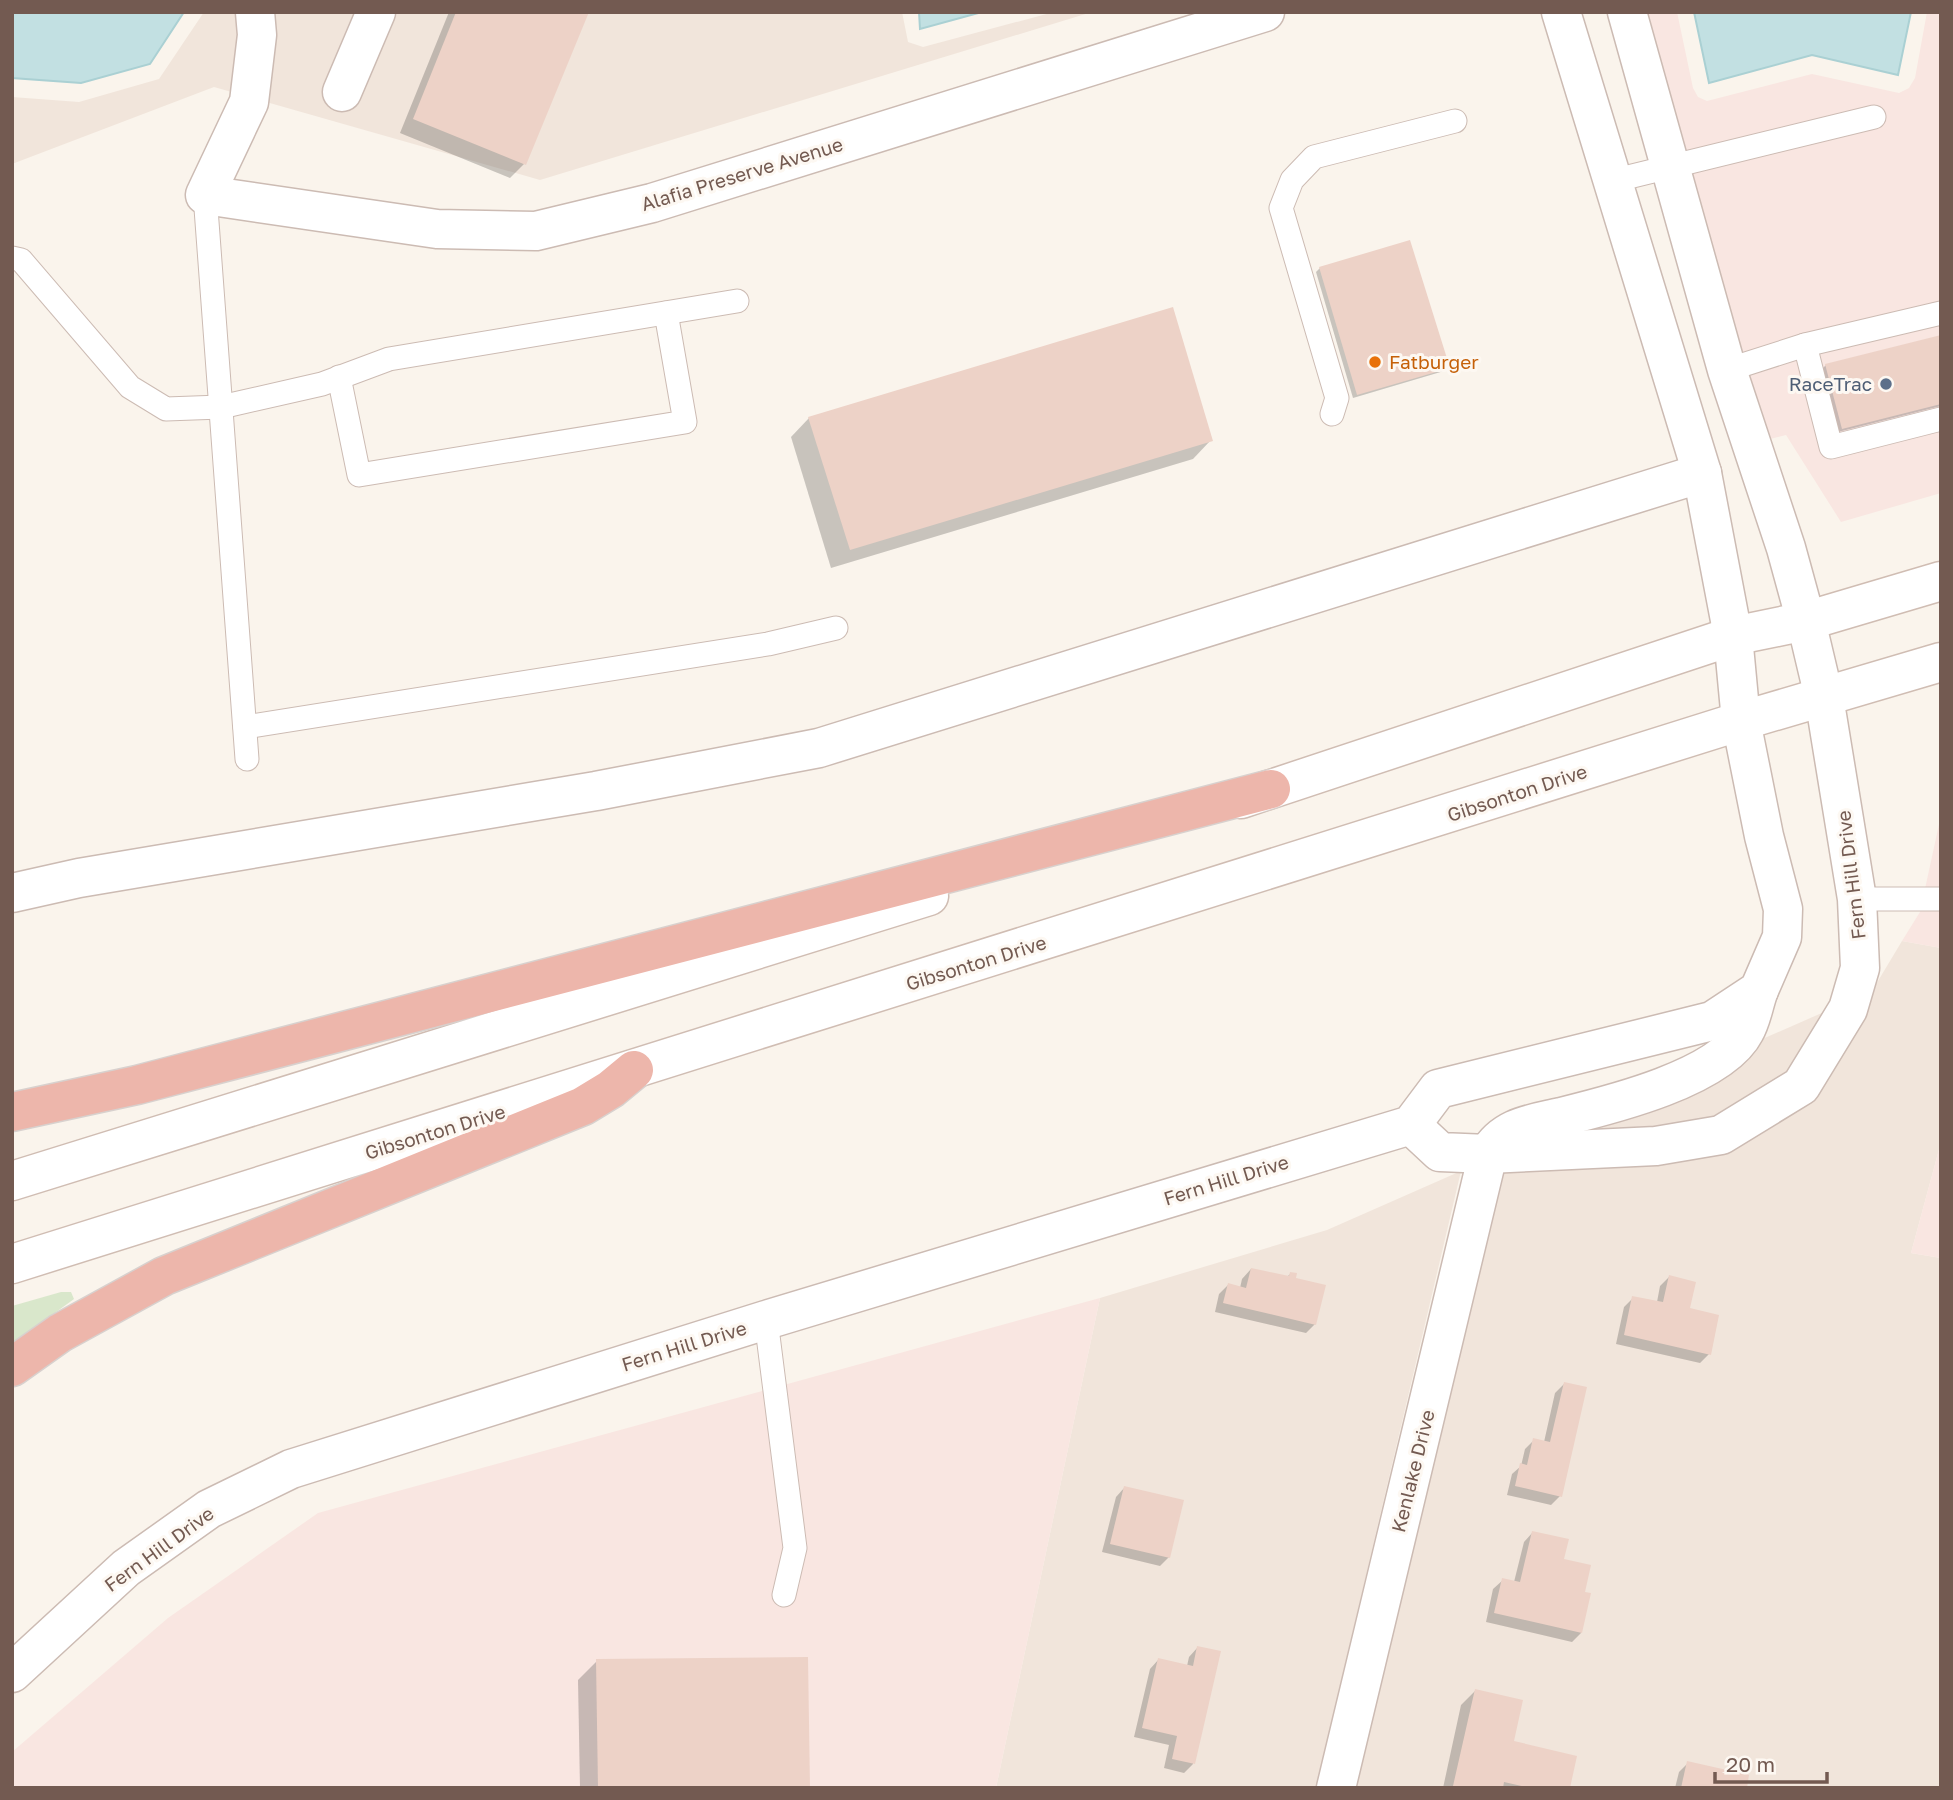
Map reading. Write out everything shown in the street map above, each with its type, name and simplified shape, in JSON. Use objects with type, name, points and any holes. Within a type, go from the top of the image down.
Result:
[{"type":"highway","points":[[12,1112],[137,1084],[1271,789]]},
{"type":"highway","points":[[12,1367],[71,1326],[164,1276],[583,1106],[611,1089],[634,1070]]},
{"type":"street","points":[[205,195],[248,102],[257,35],[255,12]]},
{"type":"street","points":[[342,92],[376,12]]},
{"type":"street","name":"Alafia Preserve Avenue","points":[[205,195],[437,229],[536,231],[652,203],[1265,12]]},
{"type":"street","points":[[1489,1154],[1497,1139],[1518,1127],[1564,1116],[1701,1072],[1730,1051],[1745,1031],[1782,937],[1783,909],[1764,836],[1741,721],[1732,636],[1702,473],[1560,12]]},
{"type":"street","name":"Fern Hill Drive","points":[[12,1673],[126,1568],[209,1509],[290,1469],[766,1320],[1411,1125],[1440,1152],[1489,1154],[1656,1146],[1721,1135],[1801,1086],[1851,999],[1860,968],[1857,899],[1824,697],[1806,621],[1786,548],[1727,370],[1627,12]]},
{"type":"street","points":[[12,892],[79,878],[596,791],[819,748],[1702,473]]},
{"type":"street","points":[[12,1181],[1271,789],[1732,636],[1806,621],[1941,581]]},
{"type":"street","name":"Gibsonton Drive","points":[[12,1264],[1741,721],[1941,662]]},
{"type":"street","points":[[1411,1125],[1438,1089],[1712,1021],[1759,990]]},
{"type":"street","name":"Kenlake Drive","points":[[1336,1788],[1489,1154]]},
{"type":"lane","points":[[1612,181],[1874,117]]},
{"type":"lane","points":[[1332,414],[1337,398],[1281,208],[1292,180],[1314,158],[1455,121]]},
{"type":"lane","points":[[205,195],[247,759]]},
{"type":"lane","points":[[12,258],[21,260],[130,387],[166,409],[221,407],[283,394],[389,359],[737,301]]},
{"type":"lane","points":[[339,377],[359,475],[685,422],[666,313]]},
{"type":"lane","points":[[1727,370],[1805,345],[1941,313]]},
{"type":"lane","points":[[1805,345],[1831,447],[1941,419]]},
{"type":"lane","points":[[245,727],[768,644],[836,628]]},
{"type":"lane","points":[[1857,899],[1941,899]]},
{"type":"lane","points":[[766,1320],[795,1548],[785,1595]]},
{"type":"shaded area","points":[[204,12],[902,12],[908,42],[923,47],[1054,12],[1092,12],[540,180],[214,87],[12,164],[12,97],[79,102],[159,79]]},
{"type":"shaded area","points":[[1648,12],[1677,12],[1693,88],[1698,97],[1707,101],[1812,74],[1899,93],[1909,88],[1915,78],[1927,12],[1941,12],[1941,493],[1841,522],[1786,435],[1770,439],[1743,362]]},
{"type":"shaded area","points":[[1941,815],[1941,948],[1902,941],[1920,912]]},
{"type":"shaded area","points":[[1902,941],[1941,948],[1941,1142],[1911,1253],[1941,1258],[1941,1788],[1356,1788],[1500,1181],[1500,1154],[1872,991]]},
{"type":"shaded area","points":[[1941,1142],[1941,1258],[1911,1253]]},
{"type":"shaded area","points":[[1461,1171],[1316,1788],[996,1788],[1100,1298],[1327,1230]]},
{"type":"shaded area","points":[[1100,1298],[996,1788],[12,1788],[12,1752],[168,1618],[318,1513]]},
{"type":"green space","points":[[61,1292],[71,1292],[74,1299],[12,1344],[12,1306]]},
{"type":"water","points":[[12,12],[184,12],[150,64],[81,83],[12,78]]},
{"type":"water","points":[[919,12],[982,12],[920,29]]},
{"type":"water","points":[[1694,12],[1911,12],[1898,75],[1812,55],[1709,83]]},
{"type":"building","points":[[456,12],[589,12],[526,165],[413,119]]},
{"type":"building","points":[[1410,240],[1450,368],[1357,395],[1319,267]]},
{"type":"building","points":[[1173,307],[1213,441],[850,550],[808,417]]},
{"type":"building","name":"RaceTrac","points":[[1941,335],[1941,404],[1842,429],[1825,364]]},
{"type":"building","points":[[1251,1268],[1289,1276],[1290,1272],[1297,1273],[1296,1278],[1326,1285],[1316,1325],[1223,1303],[1228,1283],[1246,1288]]},
{"type":"building","points":[[1669,1275],[1696,1282],[1690,1308],[1719,1315],[1711,1355],[1624,1335],[1632,1296],[1663,1302]]},
{"type":"building","points":[[1564,1382],[1587,1387],[1562,1497],[1515,1486],[1520,1463],[1527,1465],[1533,1438],[1550,1442]]},
{"type":"building","points":[[1124,1486],[1184,1500],[1170,1558],[1110,1544]]},
{"type":"building","points":[[1532,1531],[1569,1539],[1564,1559],[1591,1565],[1585,1592],[1591,1593],[1582,1633],[1494,1613],[1502,1578],[1520,1582]]},
{"type":"building","points":[[1197,1646],[1221,1651],[1195,1764],[1172,1759],[1177,1736],[1142,1728],[1158,1658],[1193,1666]]},
{"type":"building","points":[[808,1657],[810,1788],[598,1788],[596,1659]]},
{"type":"building","points":[[1475,1689],[1523,1700],[1514,1741],[1577,1756],[1570,1788],[1531,1788],[1504,1782],[1503,1788],[1453,1786]]},
{"type":"building","points":[[1687,1761],[1749,1775],[1747,1788],[1681,1788]]},
{"type":"place","name":"Fatburger","points":[[1375,362]]},
{"type":"place","name":"RaceTrac","points":[[1886,384]]}]
